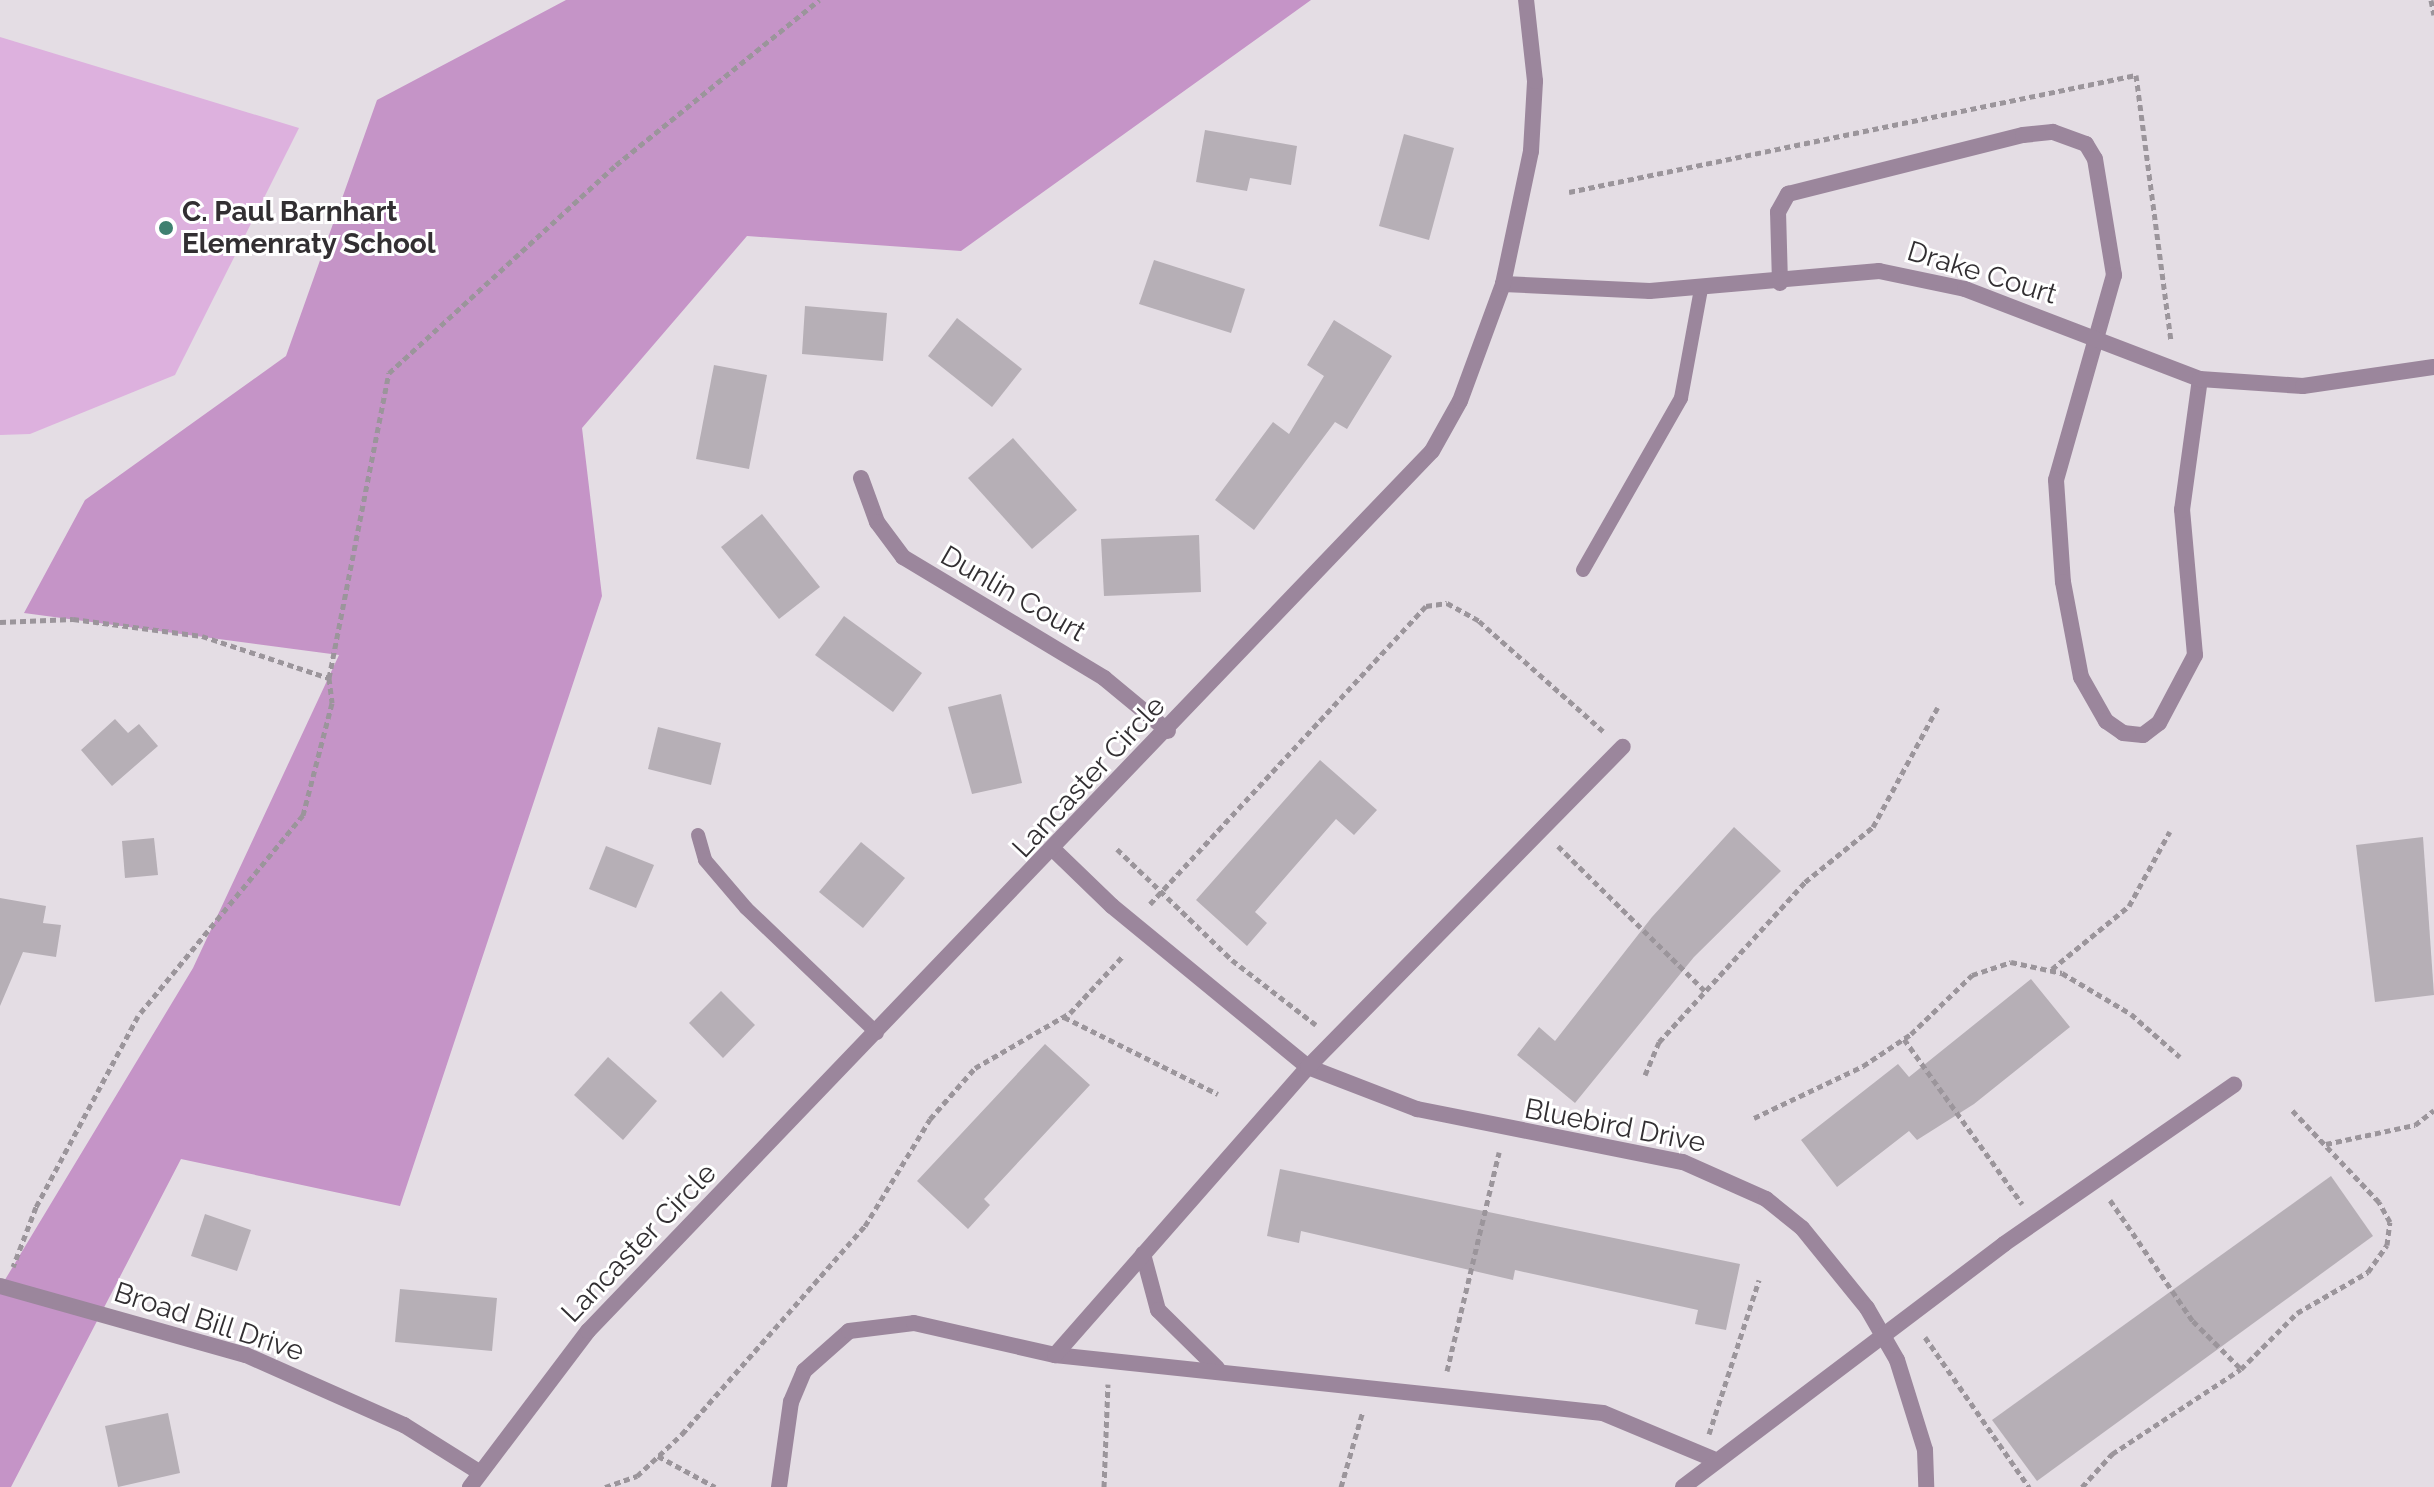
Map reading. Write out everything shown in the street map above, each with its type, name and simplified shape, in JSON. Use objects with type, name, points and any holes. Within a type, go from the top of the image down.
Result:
[{"type":"street","name":"Lancaster Circle","points":[[474,1480],[588,1331],[1055,851],[1432,451],[1460,401],[1503,284],[1531,151],[1535,81],[1526,0]]},
{"type":"street","points":[[1780,283],[1778,212],[1788,194],[2023,135],[2070,135],[2095,159],[2112,238],[2114,275],[2056,480],[2063,582],[2081,677],[2106,721],[2123,733],[2143,735],[2159,723],[2195,655],[2182,496],[2200,379]]},
{"type":"street","name":"Drake Court","points":[[1503,284],[1701,289],[1907,274],[2097,338],[2200,379],[2303,386],[2434,367]]},
{"type":"street","name":"Dunlin Court","points":[[861,478],[877,522],[903,557],[1104,678],[1168,731]]},
{"type":"street","points":[[1055,1355],[1308,1067],[1623,747]]},
{"type":"street","name":"Bluebird Drive","points":[[1055,851],[1112,906],[1308,1067],[1417,1109],[1503,1130],[1612,1146],[1731,1179],[1802,1228],[1882,1334],[1912,1400],[1926,1487]]},
{"type":"street","points":[[1683,1487],[1708,1456],[2234,1085]]},
{"type":"street","points":[[1143,1254],[1158,1310],[1217,1368]]},
{"type":"street","name":"Broad Bill Drive","points":[[2,1286],[246,1355],[404,1425],[474,1480]]},
{"type":"street","points":[[779,1487],[791,1402],[816,1352],[849,1331],[914,1323],[1055,1355],[1217,1368],[1603,1413],[1708,1456]]},
{"type":"lane","points":[[1583,570],[1681,398],[1701,289]]},
{"type":"lane","points":[[698,835],[705,860],[746,908],[877,1033]]},
{"type":"path","points":[[2,1286],[36,1207],[138,1016],[303,815],[326,746],[329,678],[389,373],[616,165],[819,0]]},
{"type":"path","points":[[2431,0],[2434,15]]},
{"type":"path","points":[[1141,913],[1426,606],[1447,603],[1479,621],[1579,712]]},
{"type":"path","points":[[0,622],[73,619],[202,636],[329,678]]},
{"type":"path","points":[[1645,1075],[1659,1042],[1707,993],[1805,882],[1873,827],[1938,707]]},
{"type":"path","points":[[1540,829],[1707,993]]},
{"type":"path","points":[[2052,969],[2129,906],[2170,831]]},
{"type":"path","points":[[1117,849],[1160,893],[1321,1029]]},
{"type":"path","points":[[605,1487],[637,1476],[658,1456],[865,1226],[930,1119],[975,1068],[1063,1017],[1122,957]]},
{"type":"path","points":[[1754,1118],[1904,1039],[1972,975],[2011,962],[2052,969],[2131,1014],[2180,1057]]},
{"type":"path","points":[[1063,1017],[1218,1094]]},
{"type":"path","points":[[1904,1039],[2036,1224]]},
{"type":"path","points":[[2082,1487],[2112,1454],[2241,1369],[2297,1313],[2368,1272],[2387,1245],[2390,1222],[2379,1202],[2292,1110]]},
{"type":"path","points":[[2325,1144],[2415,1125],[2434,1110]]},
{"type":"path","points":[[1441,1396],[1503,1130]]},
{"type":"path","points":[[2097,1182],[2193,1321],[2241,1369]]},
{"type":"path","points":[[1708,1456],[1759,1280]]},
{"type":"path","points":[[1925,1337],[2029,1487]]},
{"type":"path","points":[[1104,1487],[1109,1359]]},
{"type":"path","points":[[1341,1487],[1371,1385]]},
{"type":"path","points":[[658,1456],[715,1487]]},
{"type":"shaded area","points":[[566,0],[1311,0],[961,251],[747,236],[582,428],[602,596],[400,1206],[181,1159],[11,1487],[0,1487],[0,1288],[193,968],[339,655],[24,613],[85,500],[286,356],[377,100]]},
{"type":"shaded area","points":[[0,37],[299,128],[175,375],[30,434],[0,435]]},
{"type":"building","points":[[1205,130],[1297,146],[1291,185],[1250,178],[1247,191],[1196,182]]},
{"type":"building","points":[[1404,134],[1454,148],[1429,240],[1379,226]]},
{"type":"building","points":[[1154,260],[1245,289],[1231,333],[1139,304]]},
{"type":"building","points":[[805,306],[887,313],[883,361],[802,354]]},
{"type":"building","points":[[957,318],[1022,369],[992,407],[928,356]]},
{"type":"building","points":[[1334,320],[1392,356],[1347,429],[1335,422],[1254,530],[1215,500],[1273,422],[1289,434],[1324,376],[1307,365]]},
{"type":"building","points":[[714,365],[767,375],[749,469],[696,459]]},
{"type":"building","points":[[1013,438],[1077,510],[1032,549],[968,478]]},
{"type":"building","points":[[762,514],[820,587],[779,619],[721,547]]},
{"type":"building","points":[[1199,535],[1201,592],[1104,596],[1101,539]]},
{"type":"building","points":[[844,616],[922,673],[893,712],[815,655]]},
{"type":"building","points":[[1001,694],[1022,783],[972,794],[948,707]]},
{"type":"building","points":[[115,719],[128,733],[139,724],[158,746],[112,786],[81,750]]},
{"type":"building","points":[[658,727],[721,743],[711,785],[648,769]]},
{"type":"building","points":[[1320,760],[1377,810],[1354,835],[1336,819],[1255,912],[1267,923],[1247,946],[1196,900]]},
{"type":"building","points":[[1734,827],[1781,871],[1694,957],[1575,1103],[1517,1055],[1539,1027],[1555,1041],[1652,917]]},
{"type":"building","points":[[2423,837],[2434,995],[2375,1002],[2356,845]]},
{"type":"building","points":[[154,838],[158,875],[125,878],[122,841]]},
{"type":"building","points":[[861,842],[905,878],[863,928],[819,892]]},
{"type":"building","points":[[606,846],[654,865],[636,908],[589,889]]},
{"type":"building","points":[[0,898],[46,906],[43,923],[61,925],[56,957],[23,952],[0,1006]]},
{"type":"building","points":[[2031,979],[2070,1027],[1974,1104],[1917,1140],[1909,1131],[1837,1187],[1801,1140],[1898,1064],[1909,1077]]},
{"type":"building","points":[[721,991],[755,1025],[723,1058],[689,1023]]},
{"type":"building","points":[[1045,1044],[1090,1085],[984,1199],[990,1205],[968,1229],[917,1181]]},
{"type":"building","points":[[608,1057],[657,1101],[623,1140],[574,1095]]},
{"type":"building","points":[[1280,1169],[1740,1264],[1726,1330],[1695,1324],[1698,1310],[1515,1270],[1513,1280],[1301,1231],[1299,1243],[1267,1236]]},
{"type":"building","points":[[2331,1176],[2373,1236],[2037,1481],[1992,1420]]},
{"type":"building","points":[[205,1214],[251,1230],[237,1271],[191,1256]]},
{"type":"building","points":[[400,1289],[497,1298],[492,1351],[395,1342]]},
{"type":"building","points":[[168,1413],[180,1473],[118,1487],[105,1426]]},
{"type":"place","name":"C. Paul Barnhart Elemenraty School","points":[[166,228]]}]
